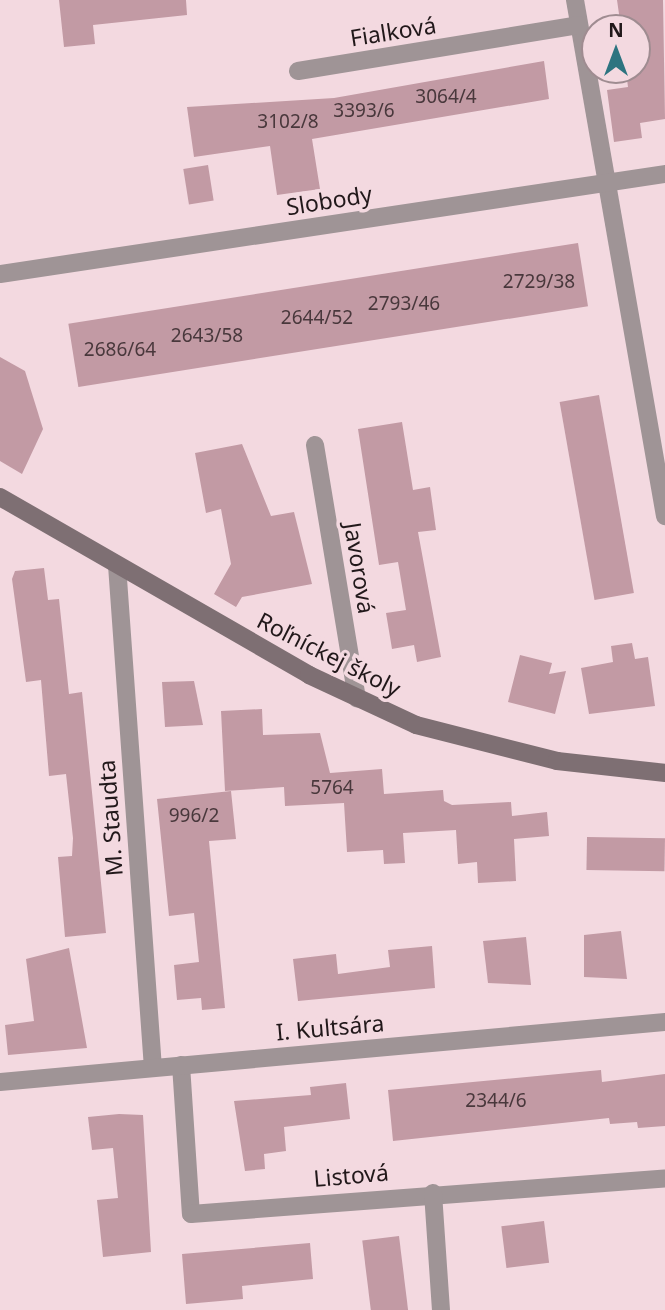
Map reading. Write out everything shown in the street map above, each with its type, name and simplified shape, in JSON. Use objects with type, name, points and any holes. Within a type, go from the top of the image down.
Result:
[{"type":"main road","name":"Roľníckej školy","points":[[0,497],[357,699],[491,748],[665,773]]},
{"type":"street","points":[[575,0],[665,516]]},
{"type":"street","name":"Fialková","points":[[298,71],[578,25]]},
{"type":"street","name":"Slobody","points":[[0,274],[665,174]]},
{"type":"street","name":"Javorová","points":[[315,445],[357,699]]},
{"type":"street","name":"M. Staudta","points":[[117,565],[153,1068]]},
{"type":"street","name":"I. Kultsára","points":[[0,1082],[665,1022]]},
{"type":"street","name":"Listová","points":[[181,1065],[191,1214],[433,1193],[665,1178]]},
{"type":"street","points":[[433,1193],[441,1310]]},
{"type":"building","points":[[59,0],[186,0],[187,15],[93,25],[95,44],[64,47]]},
{"type":"building","points":[[617,0],[663,0],[665,119],[640,123],[642,138],[614,142],[607,90],[628,87],[628,84],[651,84],[651,14],[619,14]]},
{"type":"building","points":[[544,61],[549,99],[312,139],[320,189],[277,195],[270,146],[194,157],[187,107],[334,98]]},
{"type":"building","points":[[208,165],[214,201],[189,204],[183,169]]},
{"type":"building","points":[[578,243],[588,306],[78,387],[68,324]]},
{"type":"building","points":[[0,357],[25,371],[43,429],[22,474],[0,461]]},
{"type":"building","points":[[599,395],[634,593],[595,600],[560,402]]},
{"type":"building","points":[[402,422],[413,490],[430,487],[436,530],[418,532],[441,657],[417,662],[414,645],[392,649],[386,613],[406,610],[398,562],[379,565],[358,429]]},
{"type":"building","points":[[242,444],[271,516],[294,512],[312,584],[242,597],[236,607],[214,594],[231,564],[221,509],[206,513],[195,453]]},
{"type":"building","points":[[44,568],[48,600],[59,599],[69,694],[82,692],[106,933],[65,937],[58,857],[72,856],[73,838],[66,774],[49,776],[41,680],[26,682],[12,579],[15,571]]},
{"type":"building","points":[[632,643],[635,659],[648,657],[655,706],[589,714],[581,668],[613,662],[611,646]]},
{"type":"building","points":[[520,655],[552,663],[549,674],[566,671],[555,714],[508,702]]},
{"type":"building","points":[[194,681],[203,725],[165,727],[162,682]]},
{"type":"building","points":[[262,709],[263,735],[320,733],[330,773],[382,769],[384,794],[443,790],[444,801],[452,805],[511,802],[512,816],[547,812],[549,836],[514,839],[516,881],[478,883],[477,862],[458,864],[456,830],[403,833],[405,863],[384,864],[383,850],[347,852],[344,803],[285,806],[284,787],[225,791],[221,711]]},
{"type":"building","points":[[231,791],[236,839],[209,841],[225,1008],[202,1010],[201,998],[177,1000],[174,965],[199,962],[194,913],[169,916],[157,799]]},
{"type":"building","points":[[587,837],[665,838],[664,871],[586,870]]},
{"type":"building","points":[[621,931],[627,979],[584,977],[584,935]]},
{"type":"building","points":[[526,937],[531,985],[488,983],[483,941]]},
{"type":"building","points":[[432,946],[435,988],[298,1001],[293,959],[336,954],[338,974],[390,967],[388,950]]},
{"type":"building","points":[[69,948],[87,1048],[8,1055],[5,1025],[34,1021],[26,959]]},
{"type":"building","points":[[601,1070],[602,1082],[665,1074],[665,1126],[638,1128],[637,1122],[610,1124],[609,1118],[393,1141],[388,1090]]},
{"type":"building","points":[[346,1083],[350,1119],[284,1127],[286,1151],[264,1154],[265,1169],[245,1171],[234,1101],[311,1095],[310,1087]]},
{"type":"building","points":[[143,1115],[151,1252],[103,1257],[97,1200],[118,1198],[113,1148],[92,1150],[88,1117]]},
{"type":"building","points":[[544,1221],[549,1263],[506,1268],[501,1226]]},
{"type":"building","points":[[399,1236],[408,1310],[371,1310],[362,1241]]},
{"type":"building","points":[[310,1243],[313,1279],[242,1286],[243,1299],[186,1304],[182,1254]]}]
